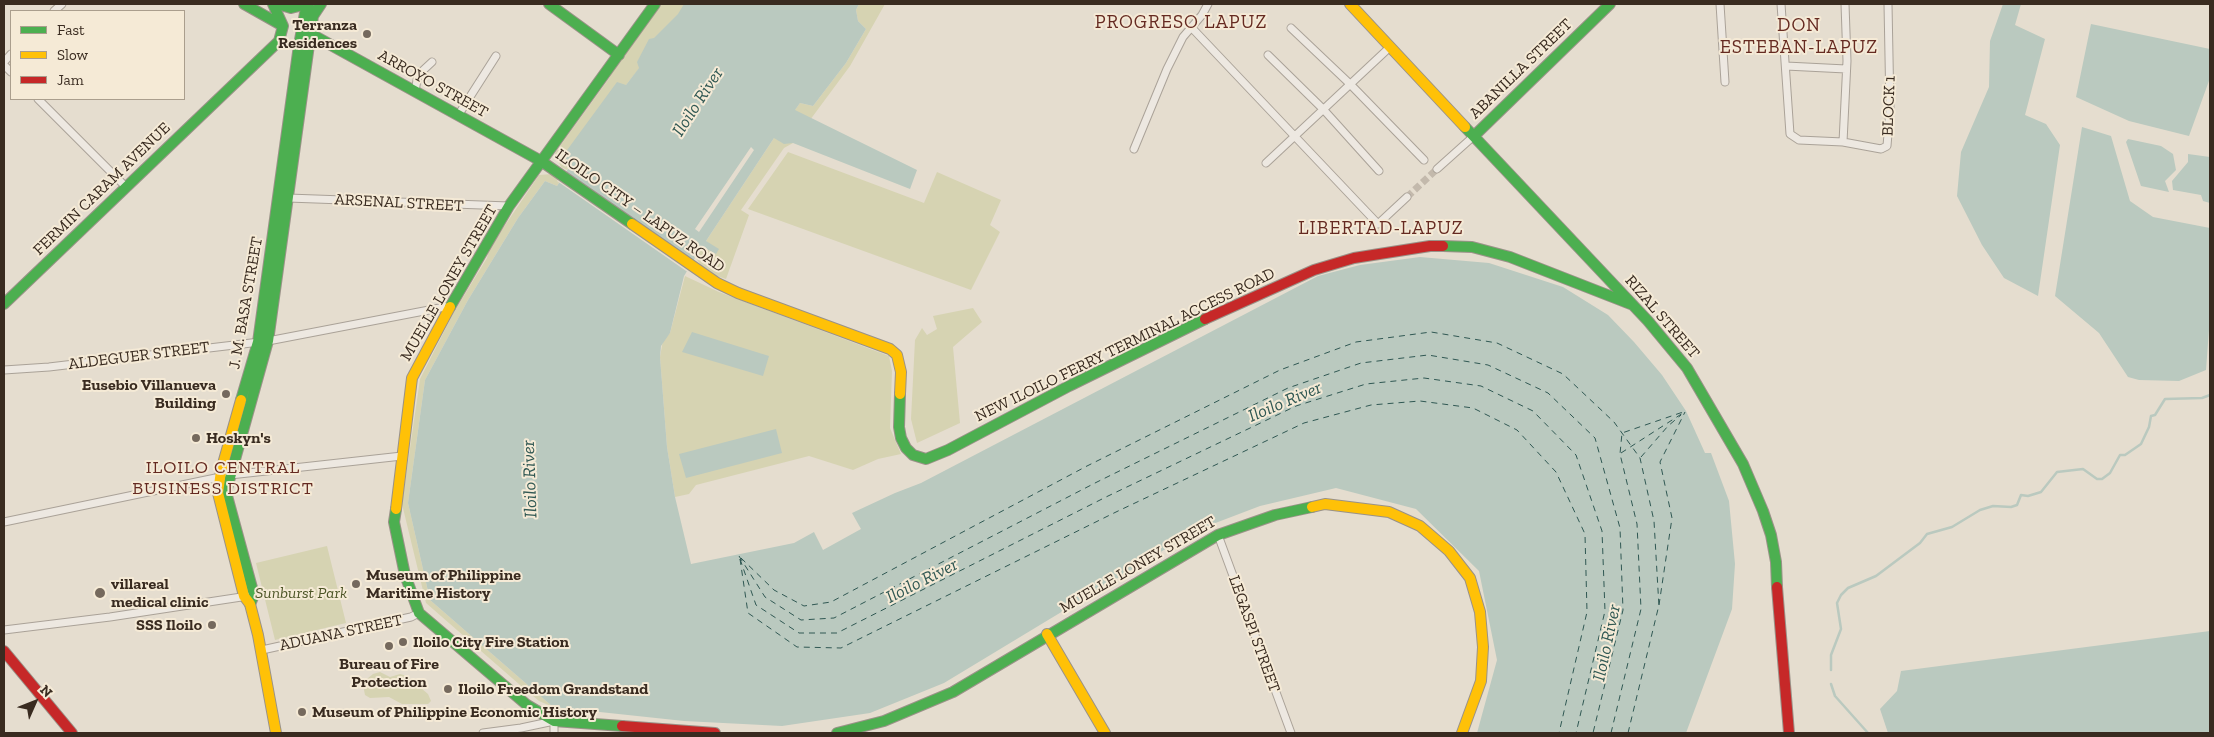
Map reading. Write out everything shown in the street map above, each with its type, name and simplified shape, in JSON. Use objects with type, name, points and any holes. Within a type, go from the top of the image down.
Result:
[{"type":"main road","points":[[244,4],[283,26]]},
{"type":"main road","points":[[272,4],[278,12],[283,26]]},
{"type":"main road","points":[[278,4],[291,8],[308,4],[306,32]]},
{"type":"main road","points":[[306,32],[316,9],[321,4]]},
{"type":"main road","points":[[549,4],[619,55]]},
{"type":"main road","name":"MUELLE LONEY STREET","points":[[655,4],[510,206],[450,306],[412,378],[394,522],[405,575],[419,613],[527,705],[554,721],[715,733]]},
{"type":"main road","name":"RIZAL STREET","points":[[1350,4],[1634,305],[1687,368],[1710,403],[1742,464],[1763,511],[1776,562],[1777,603],[1789,733]]},
{"type":"main road","name":"ABANILLA STREET","points":[[1474,135],[1610,4]]},
{"type":"main road","name":"FERMIN CARAM AVENUE","points":[[4,304],[279,41],[283,26]]},
{"type":"main road","name":"ARROYO STREET","points":[[306,32],[459,114],[541,161]]},
{"type":"main road","name":"J. M. BASA STREET","points":[[225,477],[268,341],[288,198],[306,32]]},
{"type":"main road","name":"J. M. BASA STREET","points":[[276,733],[262,650],[226,492],[225,477],[258,342],[306,32]]},
{"type":"main road","name":"ILOILO CITY – LAPUZ ROAD","points":[[541,161],[697,271],[738,293],[890,349],[896,355],[901,372],[899,427],[901,438],[906,448],[913,455],[920,458]]},
{"type":"main road","name":"NEW ILOILO FERRY TERMINAL ACCESS ROAD","points":[[920,458],[926,458],[948,450],[1069,386],[1224,309],[1314,270],[1354,258],[1430,246],[1472,248],[1510,257],[1634,305]]},
{"type":"main road","name":"MUELLE LONEY STREET","points":[[837,733],[884,721],[953,692],[1218,535],[1275,514],[1325,504],[1389,512],[1420,526],[1449,551],[1470,578],[1480,612],[1483,647],[1481,681],[1462,733]]},
{"type":"main road","points":[[1048,634],[1105,733]]},
{"type":"main road","points":[[4,651],[72,733]]},
{"type":"street","points":[[1134,149],[1167,69],[1183,37],[1202,15],[1208,4]]},
{"type":"street","points":[[1720,4],[1725,82]]},
{"type":"street","points":[[1781,4],[1790,134],[1799,140],[1843,142],[1846,69],[1845,4]]},
{"type":"street","name":"BLOCK 1","points":[[1843,142],[1881,149],[1885,148],[1888,141],[1890,109],[1888,4]]},
{"type":"street","points":[[1191,27],[1378,224],[1407,197]]},
{"type":"street","points":[[1291,28],[1350,84],[1424,160]]},
{"type":"street","points":[[1266,163],[1390,47]]},
{"type":"street","points":[[1268,55],[1323,110],[1379,171]]},
{"type":"street","points":[[459,114],[496,56]]},
{"type":"street","points":[[415,91],[418,75],[432,62]]},
{"type":"street","points":[[1786,66],[1846,69]]},
{"type":"street","points":[[39,100],[126,186]]},
{"type":"street","points":[[1437,169],[1474,135]]},
{"type":"street","name":"ARSENAL STREET","points":[[288,198],[510,206]]},
{"type":"street","name":"ALDEGUER STREET","points":[[4,370],[49,367],[268,341],[450,306]]},
{"type":"street","points":[[4,522],[225,477],[402,456]]},
{"type":"street","name":"LEGASPI STREET","points":[[1218,535],[1291,733]]},
{"type":"street","points":[[4,630],[249,598]]},
{"type":"street","name":"ADUANA STREET","points":[[262,650],[411,617],[419,613]]},
{"type":"street","points":[[482,733],[554,721],[554,733]]},
{"type":"green space","points":[[660,4],[691,4],[626,85],[562,157],[572,163],[567,170],[561,167],[555,153]]},
{"type":"green space","points":[[859,4],[885,4],[850,66],[793,143],[784,148],[741,210],[749,215],[726,279],[717,276],[701,265],[694,256],[701,246],[716,254],[706,241],[774,138],[800,103],[813,106],[846,63],[866,29],[858,21],[856,10]]},
{"type":"green space","points":[[788,152],[924,203],[937,172],[1001,200],[990,225],[1000,232],[971,290],[748,209]]},
{"type":"green space","points":[[552,174],[560,181],[557,186],[545,181],[518,218],[468,300],[425,380],[408,503],[430,600],[553,707],[539,701],[426,603],[402,504],[420,379],[454,312],[487,258],[489,249],[539,175]]},
{"type":"green space","points":[[685,276],[719,292],[889,356],[892,371],[890,428],[901,454],[878,459],[853,470],[809,456],[696,485],[689,494],[675,497],[667,447],[660,357],[663,340],[670,333]]},
{"type":"green space","points":[[973,308],[982,322],[953,347],[960,423],[917,443],[911,419],[915,340],[922,328],[927,335],[937,329],[933,316]]},
{"type":"green space","name":"Sunburst Park","points":[[327,546],[346,623],[275,640],[256,563]]},
{"type":"green space","points":[[380,672],[390,677],[400,674],[407,676],[428,694],[431,701],[428,704],[402,704],[389,697],[370,698],[365,695],[364,690],[367,679],[373,674]]},
{"type":"water","name":"Iloilo River","points":[[684,4],[859,4],[856,10],[858,21],[866,29],[846,63],[813,106],[800,103],[795,110],[917,170],[910,189],[793,143],[784,144],[774,138],[706,241],[719,249],[716,254],[701,246],[694,256],[695,258],[684,276],[670,333],[661,346],[660,357],[667,447],[675,497],[691,564],[794,543],[814,532],[823,550],[861,529],[852,513],[921,483],[1318,276],[1360,265],[1420,257],[1489,263],[1563,287],[1608,315],[1662,375],[1686,411],[1705,453],[1711,453],[1729,501],[1735,564],[1732,609],[1686,733],[1477,733],[1497,660],[1479,571],[1416,509],[1336,488],[1260,506],[1197,530],[944,683],[870,713],[782,726],[684,721],[553,707],[430,600],[408,503],[425,380],[468,300],[518,218],[545,181],[557,186],[572,163],[562,157],[617,82],[626,85],[639,68],[637,62],[649,39],[654,38],[678,14]]},
{"type":"water","points":[[2003,4],[2021,4],[2015,25],[2045,39],[2025,115],[2046,124],[2060,145],[2038,296],[2004,278],[1982,245],[1957,196],[1961,152],[1989,87],[1990,41]]},
{"type":"water","points":[[2091,24],[2210,49],[2210,78],[2189,136],[2129,121],[2076,97]]},
{"type":"water","points":[[2082,127],[2111,136],[2130,201],[2153,217],[2210,228],[2210,316],[2206,370],[2179,381],[2139,380],[2128,377],[2099,333],[2055,296]]},
{"type":"water","points":[[2128,139],[2161,146],[2173,154],[2176,170],[2165,181],[2169,192],[2141,186],[2126,142]]},
{"type":"water","points":[[2188,154],[2210,157],[2210,203],[2203,201],[2201,195],[2173,190],[2172,181],[2188,162]]},
{"type":"water","points":[[692,332],[769,356],[763,376],[682,352]]},
{"type":"water","points":[[776,429],[782,453],[686,478],[679,454]]},
{"type":"water","points":[[2210,631],[2210,733],[1888,733],[1880,709],[1897,691],[1901,671]]},
{"type":"pier","points":[[751,147],[754,150],[699,232],[695,229]]},
{"type":"pier","points":[[564,170],[696,262],[689,273],[557,181]]},
{"type":"waterway","points":[[1831,670],[1831,655],[1841,629],[1837,603],[1841,595],[1848,588],[1876,576],[1920,543],[1927,534],[1952,527],[1980,510],[1993,506],[2011,507],[2017,505],[2021,495],[2028,496],[2041,492],[2057,472],[2083,469],[2097,479],[2102,479],[2110,473],[2120,455],[2125,455],[2141,444],[2149,427],[2151,416],[2155,415],[2165,399],[2202,398],[2210,395]]},
{"type":"waterway","points":[[1831,684],[1835,696],[1868,733]]},
{"type":"ferry route","points":[[741,558],[774,590],[804,606],[831,602],[1087,466],[1280,370],[1356,342],[1431,332],[1497,343],[1563,374],[1614,422],[1640,458],[1654,521],[1659,607]]},
{"type":"ferry route","points":[[739,556],[765,597],[801,620],[834,618],[1097,482],[1288,388],[1361,363],[1428,355],[1488,365],[1548,393],[1595,438],[1620,528],[1623,610],[1593,733]]},
{"type":"ferry route","points":[[740,559],[756,605],[799,633],[837,633],[1106,497],[1296,406],[1366,384],[1424,378],[1481,386],[1533,411],[1576,455],[1602,531],[1605,611],[1576,733]]},
{"type":"ferry route","points":[[740,559],[748,613],[797,647],[841,648],[1116,512],[1304,423],[1371,405],[1420,401],[1473,408],[1517,430],[1556,472],[1585,534],[1587,612],[1559,733]]},
{"type":"ferry route","points":[[1611,733],[1641,609],[1637,524],[1620,454],[1622,433],[1686,411]]},
{"type":"ferry route","points":[[1659,605],[1672,518],[1660,462],[1685,412]]},
{"type":"ferry route","points":[[1621,453],[1683,413]]},
{"type":"ferry route","points":[[1641,457],[1668,426],[1681,415]]},
{"type":"ferry route","points":[[1628,733],[1658,609]]},
{"type":"tunnel","points":[[1407,197],[1437,169]]},
{"type":"traffic: fast","points":[[244,4],[283,26]]},
{"type":"traffic: fast","points":[[4,304],[279,41],[283,26],[273,4]]},
{"type":"traffic: fast","points":[[278,4],[291,8],[307,4]]},
{"type":"traffic: fast","points":[[241,400],[258,342],[299,45],[305,13],[309,4]]},
{"type":"traffic: fast","points":[[250,604],[254,595],[226,492],[268,341],[313,16],[321,4]]},
{"type":"traffic: fast","points":[[549,4],[619,55]]},
{"type":"traffic: fast","points":[[450,307],[509,206],[655,4]]},
{"type":"traffic: fast","points":[[1475,135],[1610,4]]},
{"type":"traffic: fast","points":[[311,34],[541,161],[632,224]]},
{"type":"traffic: fast","points":[[1465,127],[1648,321],[1687,368],[1743,464],[1763,511],[1771,535],[1776,562],[1777,587]]},
{"type":"traffic: fast","points":[[1443,246],[1472,247],[1510,257],[1633,305]]},
{"type":"traffic: fast","points":[[900,394],[899,427],[901,438],[906,448],[913,455],[926,459],[948,450],[1069,386],[1205,319]]},
{"type":"traffic: fast","points":[[837,733],[884,721],[953,692],[1218,535],[1275,515],[1312,507]]},
{"type":"traffic: fast","points":[[396,509],[394,522],[405,575],[419,613],[527,705],[554,721],[622,726]]},
{"type":"traffic: slow","points":[[1350,4],[1465,127]]},
{"type":"traffic: slow","points":[[632,224],[717,283],[738,293],[890,349],[897,355],[901,372],[900,394]]},
{"type":"traffic: slow","points":[[396,509],[412,378],[450,307]]},
{"type":"traffic: slow","points":[[241,400],[221,471],[218,493],[244,596],[250,604],[258,635],[276,733]]},
{"type":"traffic: slow","points":[[1312,507],[1325,504],[1389,512],[1420,526],[1449,551],[1470,578],[1480,612],[1483,647],[1481,681],[1462,733]]},
{"type":"traffic: slow","points":[[1047,634],[1105,733]]},
{"type":"traffic: jam","points":[[1205,319],[1314,270],[1354,258],[1430,246],[1443,246]]},
{"type":"traffic: jam","points":[[1777,587],[1789,733]]},
{"type":"traffic: jam","points":[[4,651],[72,733]]},
{"type":"traffic: jam","points":[[622,726],[715,733]]},
{"type":"place","name":"Terranza Residences","points":[[367,34]]},
{"type":"place","name":"Eusebio Villanueva Building","points":[[226,394]]},
{"type":"place","name":"Hoskyn's","points":[[196,438]]},
{"type":"place","name":"Museum of Philippine Maritime History","points":[[356,584]]},
{"type":"place","name":"villareal medical clinic","points":[[100,593]]},
{"type":"place","name":"SSS Iloilo","points":[[212,625]]},
{"type":"place","name":"Iloilo City Fire Station","points":[[403,642]]},
{"type":"place","name":"Bureau of Fire Protection","points":[[389,646]]},
{"type":"place","name":"Iloilo Freedom Grandstand","points":[[448,689]]},
{"type":"place","name":"Museum of Philippine Economic History","points":[[302,712]]},
{"type":"district","name":"PROGRESO LAPUZ","points":[[1181,23]]},
{"type":"district","name":"DON ESTEBAN-LAPUZ","points":[[1799,37]]},
{"type":"district","name":"LIBERTAD-LAPUZ","points":[[1381,229]]},
{"type":"district","name":"ILOILO CENTRAL BUSINESS DISTRICT","points":[[223,478]]}]
